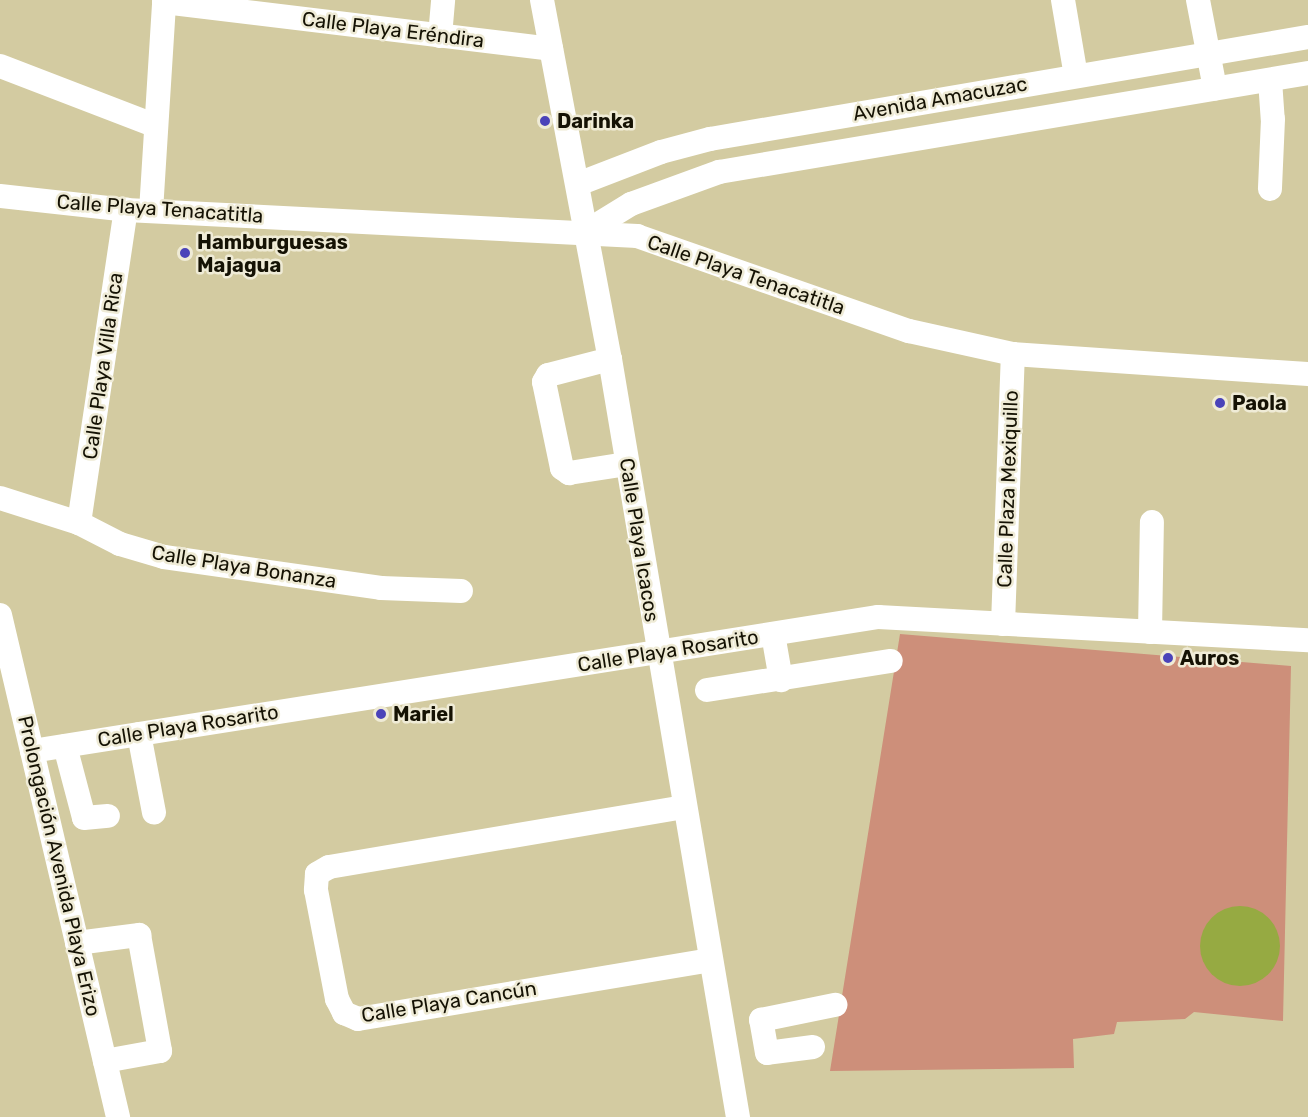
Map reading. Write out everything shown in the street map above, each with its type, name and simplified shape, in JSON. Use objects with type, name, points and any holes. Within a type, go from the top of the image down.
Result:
[{"type":"street","points":[[440,36],[443,0]]},
{"type":"street","name":"Calle Playa Icacos","points":[[542,0],[610,359],[735,1116]]},
{"type":"street","points":[[1063,0],[1076,76]]},
{"type":"street","points":[[1198,0],[1215,88]]},
{"type":"street","name":"Calle Playa Eréndira","points":[[156,126],[164,2],[551,49]]},
{"type":"street","name":"Avenida Amacuzac","points":[[578,184],[661,152],[710,138],[1208,52],[1308,37]]},
{"type":"street","points":[[0,66],[156,126],[151,211]]},
{"type":"street","name":"Avenida Amacuzac","points":[[587,231],[631,204],[719,172],[1308,73]]},
{"type":"street","points":[[1269,80],[1273,119],[1270,189]]},
{"type":"street","name":"Calle Playa Tenacatitla","points":[[0,196],[126,210],[587,231],[637,236],[909,331],[1013,354],[1308,374]]},
{"type":"street","name":"Calle Playa Villa Rica","points":[[80,523],[126,210]]},
{"type":"street","name":"Calle Plaza Mexiquillo","points":[[1003,624],[1013,354]]},
{"type":"street","points":[[610,359],[548,375],[544,382],[562,468],[569,473],[627,464]]},
{"type":"street","name":"Calle Playa Bonanza","points":[[0,498],[80,523],[120,544],[164,557],[381,588],[461,591]]},
{"type":"street","points":[[1150,632],[1152,522]]},
{"type":"street","name":"Prolongación Avenida Playa Erizo","points":[[0,615],[118,1117]]},
{"type":"street","name":"Calle Playa Rosarito","points":[[32,751],[657,654],[878,617],[1308,640]]},
{"type":"street","points":[[773,634],[781,680]]},
{"type":"street","points":[[707,690],[891,662]]},
{"type":"street","points":[[139,734],[154,813]]},
{"type":"street","points":[[65,746],[84,818],[108,816]]},
{"type":"street","name":"Calle Playa Cancún","points":[[684,807],[329,867],[317,874],[316,890],[338,999],[344,1013],[358,1019],[710,960]]},
{"type":"street","points":[[77,943],[138,935],[160,1051],[105,1061]]},
{"type":"street","points":[[813,1047],[767,1053],[761,1020],[835,1005]]},
{"type":"street","points":[[724,1042],[764,1035]]},
{"type":"shaded area","points":[[900,634],[1291,666],[1283,1021],[1194,1012],[1185,1019],[1117,1022],[1114,1034],[1073,1039],[1074,1068],[830,1071]]},
{"type":"building","points":[[1240,906],[1255,909],[1268,918],[1277,931],[1280,946],[1277,961],[1268,974],[1255,983],[1240,986],[1225,983],[1212,974],[1203,961],[1200,946],[1203,931],[1212,918],[1225,909]]},
{"type":"place","name":"Darinka","points":[[545,121]]},
{"type":"place","name":"Hamburguesas Majagua","points":[[185,253]]},
{"type":"place","name":"Paola","points":[[1220,403]]},
{"type":"place","name":"Auros","points":[[1168,658]]},
{"type":"place","name":"Mariel","points":[[381,714]]}]
